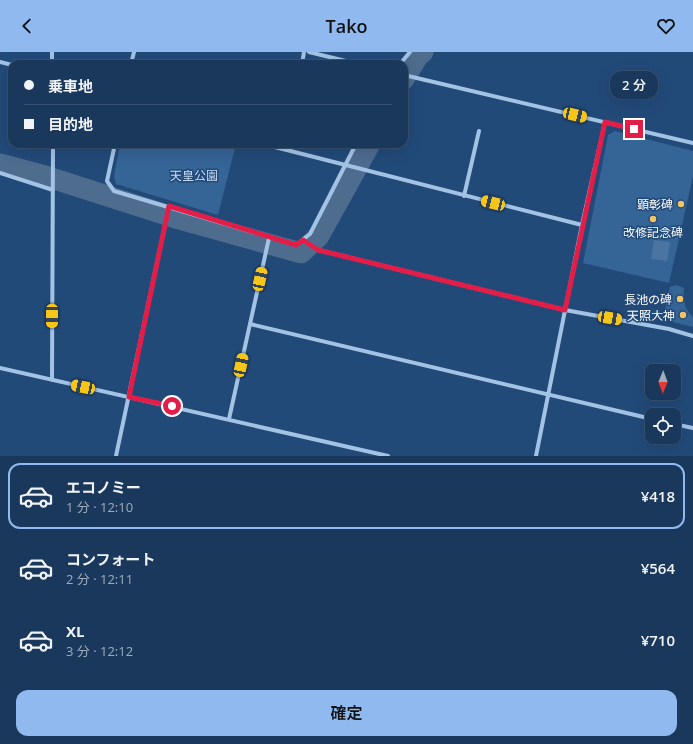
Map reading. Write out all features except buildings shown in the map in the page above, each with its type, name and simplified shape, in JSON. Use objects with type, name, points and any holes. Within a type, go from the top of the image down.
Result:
[{"type":"street","points":[[309,52],[342,60]]},
{"type":"street","points":[[403,60],[410,52]]},
{"type":"street","points":[[408,76],[693,143]]},
{"type":"street","points":[[536,456],[582,225],[605,122]]},
{"type":"street","points":[[464,196],[479,131]]},
{"type":"street","points":[[52,380],[53,148]]},
{"type":"street","points":[[114,148],[108,181],[114,191],[268,240],[296,245],[305,241],[310,234],[354,148]]},
{"type":"street","points":[[279,148],[582,225]]},
{"type":"street","points":[[0,173],[53,190]]},
{"type":"street","points":[[116,456],[168,209]]},
{"type":"street","points":[[229,419],[268,240]]},
{"type":"street","points":[[305,241],[318,250],[565,310],[669,329],[693,336]]},
{"type":"street","points":[[250,324],[645,417]]},
{"type":"street","points":[[0,368],[388,456]]},
{"type":"street","points":[[681,425],[693,428]]},
{"type":"green space","points":[[615,131],[693,151],[693,176],[669,283],[583,263],[608,135]]},
{"type":"green space","name":"天皇公園","points":[[119,148],[235,148],[218,215],[116,184],[114,176]]},
{"type":"green space","points":[[676,285],[684,288],[685,304],[693,317],[693,327],[673,322],[665,310],[670,287]]},
{"type":"waterway","points":[[408,72],[418,56],[423,52]]},
{"type":"waterway","points":[[0,164],[45,176],[179,219],[301,253],[319,236],[368,148]]},
{"type":"place","name":"顕彰碑","points":[[681,204]]},
{"type":"place","name":"改修記念碑","points":[[653,219]]},
{"type":"place","name":"長池の碑","points":[[680,299]]},
{"type":"place","name":"天照大神","points":[[683,315]]},
{"type":"route","points":[[172,406],[129,397],[169,206],[269,238],[296,245],[303,240],[318,250],[565,310],[605,122],[634,129]]}]
